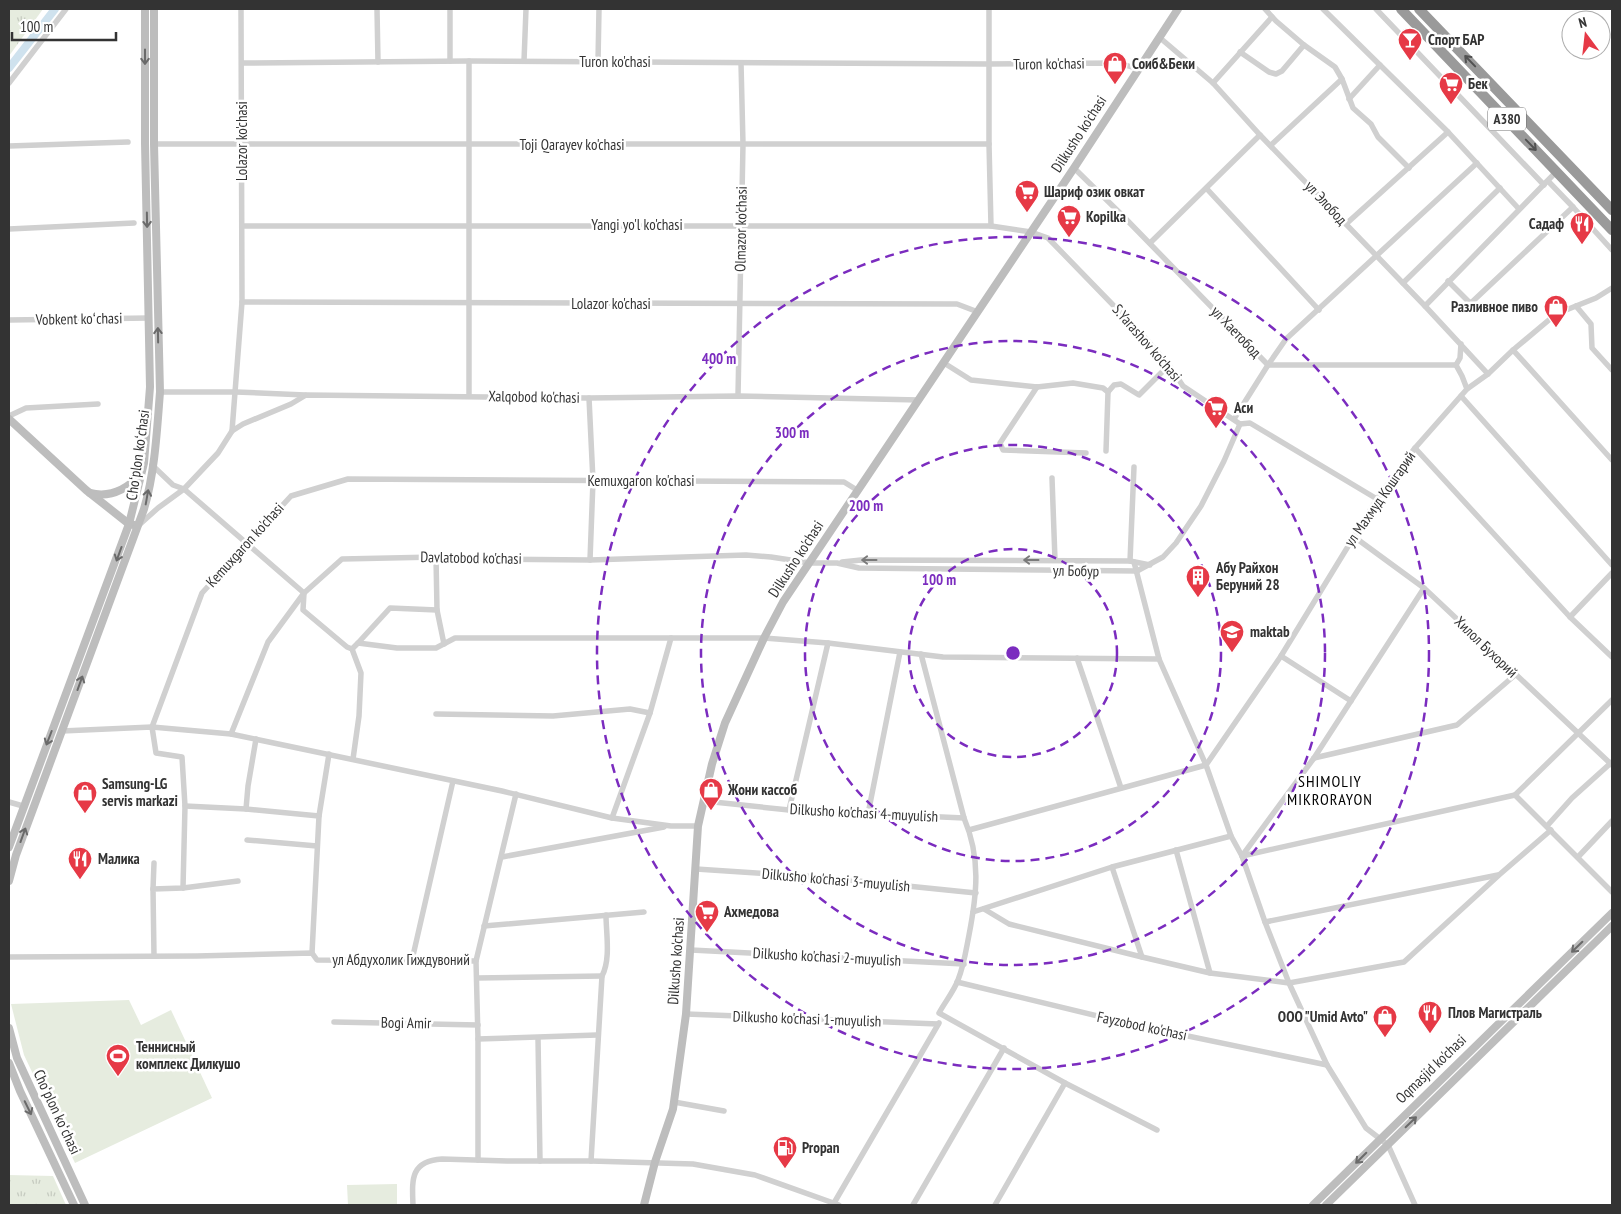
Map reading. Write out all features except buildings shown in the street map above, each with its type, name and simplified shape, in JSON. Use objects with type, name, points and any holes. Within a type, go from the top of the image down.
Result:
[{"type":"highway","name":"A380","points":[[1401,9],[1612,230]]},
{"type":"highway","name":"A380","points":[[1420,9],[1612,210]]},
{"type":"main road","name":"Choʻplon koʻchasi","points":[[9,847],[130,524],[141,474],[147,434],[150,387],[145,143],[145,9]]},
{"type":"main road","name":"Choʻplon koʻchasi","points":[[9,882],[16,855],[145,505],[152,465],[158,426],[160,392],[154,144],[154,9]]},
{"type":"main road","name":"Dilkusho ko'chasi","points":[[644,1205],[674,1102],[686,1014],[698,826],[712,764],[725,723],[764,638],[783,602],[1074,168],[1178,9]]},
{"type":"main road","points":[[9,418],[89,492],[130,524],[138,525]]},
{"type":"main road","points":[[89,492],[98,495],[119,491],[132,484],[141,474]]},
{"type":"main road","name":"Oqmasjid ko'chasi","points":[[1313,1205],[1612,913]]},
{"type":"main road","name":"Oqmasjid ko'chasi","points":[[1326,1205],[1612,926]]},
{"type":"main road","name":"Choʻplon koʻchasi","points":[[9,1028],[17,1058],[85,1205]]},
{"type":"main road","name":"Choʻplon koʻchasi","points":[[9,1063],[11,1075],[74,1205]]},
{"type":"street","points":[[9,83],[66,9]]},
{"type":"street","name":"Lolazor ko'chasi","points":[[236,392],[242,302],[241,9]]},
{"type":"street","points":[[377,9],[378,62]]},
{"type":"street","points":[[450,9],[450,61]]},
{"type":"street","points":[[524,61],[526,9]]},
{"type":"street","points":[[598,62],[599,9]]},
{"type":"street","points":[[989,9],[988,64],[991,226]]},
{"type":"street","points":[[1265,9],[1304,45],[1335,66],[1354,108],[1371,124],[1378,137],[1409,168]]},
{"type":"street","points":[[1322,9],[1448,132],[1519,209]]},
{"type":"street","points":[[1376,9],[1546,183],[1573,207],[1612,250]]},
{"type":"street","points":[[1213,82],[1272,17]]},
{"type":"street","name":"ул Элобод","points":[[1159,37],[1213,82],[1260,135],[1488,374]]},
{"type":"street","points":[[1240,52],[1269,72],[1276,74],[1282,71],[1304,45]]},
{"type":"street","name":"Turon ko'chasi","points":[[242,63],[450,61],[1119,63],[1138,68]]},
{"type":"street","points":[[469,61],[469,396]]},
{"type":"street","name":"Olmazor ko'chasi","points":[[738,396],[743,144],[741,63]]},
{"type":"street","points":[[1350,99],[1380,65]]},
{"type":"street","points":[[1271,145],[1342,79]]},
{"type":"street","points":[[1346,224],[1448,132]]},
{"type":"street","points":[[1150,243],[1260,135]]},
{"type":"street","points":[[9,146],[128,142]]},
{"type":"street","name":"Toji Qarayev ko'chasi","points":[[154,144],[989,144]]},
{"type":"street","points":[[1234,420],[1286,339],[1478,163]]},
{"type":"street","name":"ул Хаетобод","points":[[1074,168],[1150,243],[1268,365],[1456,366]]},
{"type":"street","points":[[1425,306],[1557,171]]},
{"type":"street","points":[[1403,283],[1500,188]]},
{"type":"street","points":[[1207,189],[1319,310]]},
{"type":"street","points":[[1448,281],[1469,302],[1472,302],[1573,207]]},
{"type":"street","points":[[9,229],[134,223]]},
{"type":"street","name":"Yangi yo'l ko'chasi","points":[[242,226],[991,226],[1031,232]]},
{"type":"street","name":"S.Yarashov ko'chasi","points":[[1031,232],[1048,238],[1114,305],[1169,365],[1183,386],[1240,424],[1250,423],[1377,500]]},
{"type":"street","name":"ул Махмуд Кошгарий","points":[[1206,765],[1281,656],[1353,536],[1415,448],[1467,389],[1488,374],[1556,314],[1596,298],[1612,288]]},
{"type":"street","name":"Lolazor ko'chasi","points":[[242,302],[956,304],[978,312]]},
{"type":"street","points":[[1576,306],[1591,324],[1592,348],[1612,370]]},
{"type":"street","name":"Vobkent koʻchasi","points":[[9,320],[149,318]]},
{"type":"street","points":[[1461,344],[1460,358],[1456,366],[1467,389]]},
{"type":"street","points":[[1513,350],[1612,460]]},
{"type":"street","points":[[944,363],[971,380],[1037,387],[1073,383],[1103,388],[1108,392]]},
{"type":"street","points":[[1106,451],[1108,392],[1114,385],[1121,384],[1139,396],[1169,365]]},
{"type":"street","points":[[1037,387],[1000,443],[1003,450],[1086,453]]},
{"type":"street","points":[[160,392],[236,392],[306,395]]},
{"type":"street","points":[[232,431],[236,392]]},
{"type":"street","name":"Xalqobod ko'chasi","points":[[138,525],[184,489],[218,453],[232,431],[243,424],[291,404],[306,395],[588,398],[738,396],[919,400]]},
{"type":"street","points":[[1460,396],[1612,565]]},
{"type":"street","points":[[588,398],[593,481],[590,560]]},
{"type":"street","points":[[9,418],[26,408],[98,404]]},
{"type":"street","points":[[1137,572],[1163,557],[1176,543],[1201,506],[1240,424]]},
{"type":"street","points":[[1415,448],[1570,617],[1612,657]]},
{"type":"street","points":[[152,465],[173,484],[184,489],[304,593],[303,610],[347,647],[352,649],[361,673],[359,716],[353,758]]},
{"type":"street","points":[[1134,467],[1132,562],[1137,572],[1159,658],[1206,765],[1231,836],[1242,856],[1289,983],[1328,1065],[1366,1128],[1388,1145],[1415,1205]]},
{"type":"street","points":[[1052,478],[1055,560]]},
{"type":"street","name":"Kemuxgaron ko'chasi","points":[[183,888],[185,806],[182,757],[156,753],[152,726],[202,593],[291,496],[348,479],[844,482],[857,490]]},
{"type":"street","name":"Хилол Бухорий","points":[[1353,536],[1424,588],[1612,764]]},
{"type":"street","name":"Davlatobod ko'chasi","points":[[231,734],[268,642],[304,593],[342,559],[436,557],[590,560],[746,555],[810,563]]},
{"type":"street","points":[[436,557],[437,610],[444,644]]},
{"type":"street","points":[[837,563],[860,560],[1055,560],[1132,562],[1150,565]]},
{"type":"street","name":"ул Бобур","points":[[810,563],[837,563],[859,568],[1137,572]]},
{"type":"street","points":[[1570,617],[1612,573]]},
{"type":"street","points":[[1242,856],[1314,758],[1424,588]]},
{"type":"street","points":[[352,649],[390,608],[437,610]]},
{"type":"street","points":[[358,643],[397,648],[436,648],[455,638],[764,638],[828,643],[943,657],[1159,658]]},
{"type":"street","points":[[612,818],[650,713],[671,638]]},
{"type":"street","points":[[789,810],[828,643]]},
{"type":"street","points":[[868,814],[900,652]]},
{"type":"street","points":[[921,654],[964,818],[969,830],[976,864],[976,893],[964,964],[957,982],[939,1013],[1065,1083],[1157,1130]]},
{"type":"street","points":[[1281,656],[1351,701]]},
{"type":"street","points":[[1077,658],[1121,788]]},
{"type":"street","points":[[1314,758],[1457,725],[1515,675]]},
{"type":"street","points":[[1242,856],[1515,795],[1612,700]]},
{"type":"street","points":[[436,714],[553,716],[630,708],[650,713]]},
{"type":"street","points":[[62,731],[152,726],[231,734],[353,758],[516,794],[612,818],[671,826],[698,826]]},
{"type":"street","points":[[246,809],[256,739]]},
{"type":"street","points":[[312,953],[316,846],[329,754]]},
{"type":"street","points":[[984,909],[1009,924],[1142,957],[1210,973],[1289,983],[1404,962],[1500,875],[1549,828],[1572,798],[1612,764]]},
{"type":"street","points":[[969,830],[1206,765]]},
{"type":"street","points":[[412,960],[453,781]]},
{"type":"street","name":"ул Абдухолик Гиждувоний","points":[[9,957],[312,953],[318,960],[476,961],[516,794]]},
{"type":"street","points":[[1515,795],[1612,892]]},
{"type":"street","name":"Dilkusho ko'chasi 4-muyulish","points":[[704,801],[789,810],[964,818]]},
{"type":"street","points":[[9,802],[23,806]]},
{"type":"street","points":[[185,806],[246,809],[319,816]]},
{"type":"street","points":[[1578,857],[1612,822]]},
{"type":"street","points":[[502,857],[671,826]]},
{"type":"street","points":[[973,912],[1112,868],[1231,836]]},
{"type":"street","points":[[247,840],[316,846]]},
{"type":"street","points":[[1176,850],[1210,973]]},
{"type":"street","points":[[154,863],[154,956]]},
{"type":"street","points":[[1112,868],[1142,957]]},
{"type":"street","name":"Dilkusho ko'chasi 3-muyulish","points":[[696,869],[819,877],[976,893]]},
{"type":"street","points":[[1265,922],[1500,875]]},
{"type":"street","points":[[153,889],[183,888],[238,881]]},
{"type":"street","points":[[484,926],[644,912]]},
{"type":"street","points":[[591,1161],[597,1035],[602,976],[605,970],[606,958],[606,915]]},
{"type":"street","name":"Dilkusho ko'chasi 2-muyulish","points":[[691,950],[964,964]]},
{"type":"street","points":[[476,961],[478,1160]]},
{"type":"street","points":[[477,978],[602,976]]},
{"type":"street","name":"Fayzobod ko'chasi","points":[[957,982],[1135,1025],[1328,1065]]},
{"type":"street","name":"Dilkusho ko'chasi 1-muyulish","points":[[686,1014],[938,1024]]},
{"type":"street","points":[[412,1205],[412,1181],[415,1171],[423,1164],[436,1159],[693,1164],[755,1175],[837,1204],[943,1016]]},
{"type":"street","points":[[334,1022],[478,1025]]},
{"type":"street","points":[[478,1039],[597,1035]]},
{"type":"street","points":[[538,1038],[540,1161]]},
{"type":"street","points":[[913,1205],[1004,1048]]},
{"type":"street","points":[[996,1205],[1065,1083]]},
{"type":"street","points":[[674,1102],[724,1112]]},
{"type":"green space","points":[[9,9],[43,9],[9,56]]},
{"type":"green space","name":"Теннисный комплекс Дилкушо","points":[[129,1000],[141,1025],[171,1010],[212,1098],[75,1163],[24,1055],[11,1004]]},
{"type":"green space","points":[[9,1175],[53,1176],[66,1205],[9,1205]]},
{"type":"green space","points":[[397,1184],[397,1205],[348,1205],[347,1185]]},
{"type":"waterway","points":[[9,68],[55,9]]},
{"type":"place","name":"Спорт БАР","points":[[1410,61]]},
{"type":"place","name":"Соиб&Беки","points":[[1115,85]]},
{"type":"place","name":"Бек","points":[[1451,105]]},
{"type":"place","name":"Шариф озик овкат","points":[[1027,213]]},
{"type":"place","name":"Kopilka","points":[[1069,238]]},
{"type":"place","name":"Садаф","points":[[1582,245]]},
{"type":"place","name":"Разливное пиво","points":[[1556,328]]},
{"type":"place","name":"Аси","points":[[1216,429]]},
{"type":"place","name":"Абу Райхон Беруний 28","points":[[1198,598]]},
{"type":"place","name":"maktab","points":[[1232,653]]},
{"type":"place","name":"Жони кассоб","points":[[711,811]]},
{"type":"place","name":"Samsung-LG servis markazi","points":[[85,814]]},
{"type":"place","name":"Малика","points":[[80,880]]},
{"type":"place","name":"Ахмедова","points":[[707,933]]},
{"type":"place","name":"Плов Магистраль","points":[[1430,1034]]},
{"type":"place","name":"ООО \"Umid Avto\"","points":[[1385,1038]]},
{"type":"place","name":"Теннисный комплекс Дилкушо","points":[[118,1077]]},
{"type":"place","name":"Propan","points":[[785,1169]]},
{"type":"district","name":"SHIMOLIY MIKRORAYON","points":[[1330,790]]}]
